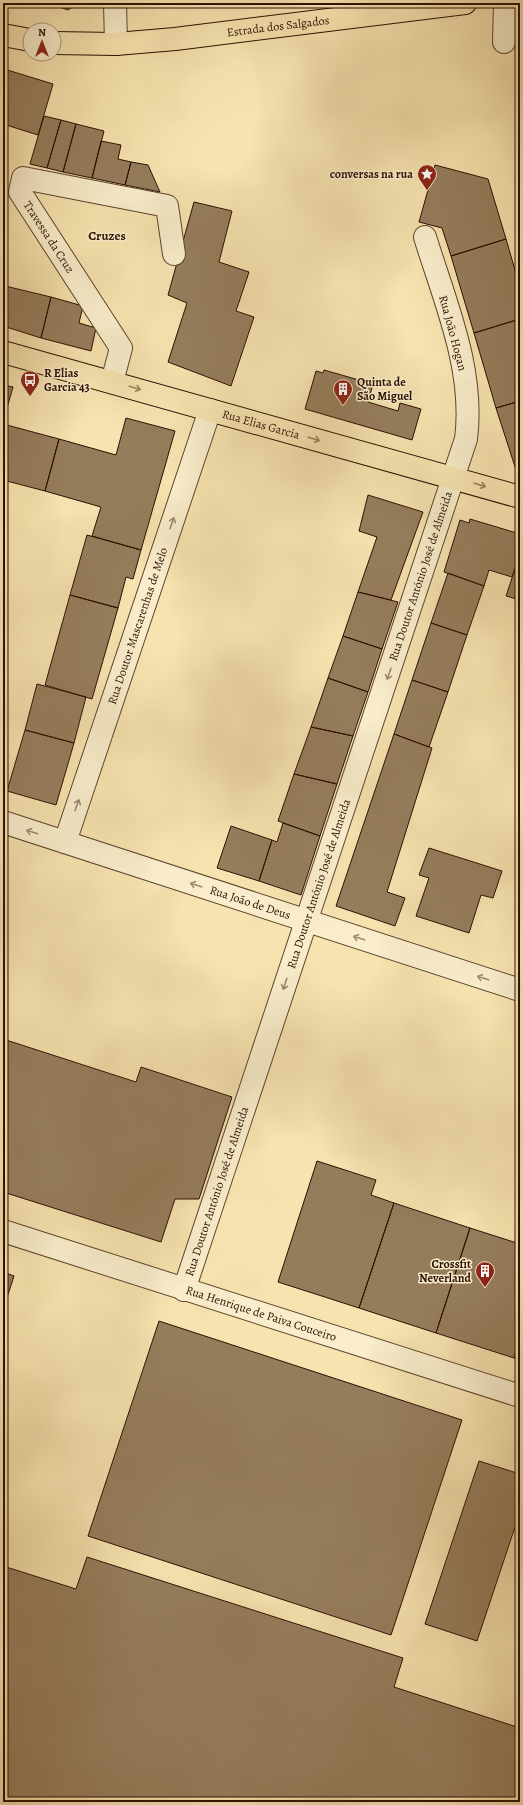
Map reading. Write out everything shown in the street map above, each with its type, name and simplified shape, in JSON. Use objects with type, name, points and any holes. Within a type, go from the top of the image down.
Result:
[{"type":"main road","name":"Estrada dos Salgados","points":[[62,43],[116,44],[175,39],[465,3]]},
{"type":"main road","points":[[3,35],[22,39]]},
{"type":"main road","name":"Rua Elias Garcia","points":[[3,352],[520,497]]},
{"type":"street","points":[[115,3],[116,44]]},
{"type":"street","points":[[504,42],[505,3]]},
{"type":"street","name":"Travessa da Cruz","points":[[112,382],[121,348],[20,192],[23,178],[167,206],[174,254]]},
{"type":"street","name":"Rua João Hogan","points":[[425,237],[464,363],[468,425],[466,439],[455,478]]},
{"type":"street","name":"Rua Doutor Mascarenhas de Melo","points":[[65,842],[210,410]]},
{"type":"street","name":"Rua Doutor António José de Almeida","points":[[184,1290],[455,478]]},
{"type":"street","name":"Rua João de Deus","points":[[3,822],[306,922],[520,990]]},
{"type":"street","name":"Rua Henrique de Paiva Couceiro","points":[[3,1231],[520,1396]]},
{"type":"building","points":[[48,3],[79,3],[68,10]]},
{"type":"building","points":[[4,69],[53,84],[38,135],[3,124]]},
{"type":"building","points":[[44,116],[61,120],[47,168],[30,164]]},
{"type":"building","points":[[61,120],[76,124],[63,172],[47,168]]},
{"type":"building","points":[[76,124],[104,131],[92,178],[63,172]]},
{"type":"building","points":[[101,141],[121,145],[118,159],[131,162],[125,185],[92,178]]},
{"type":"building","points":[[131,162],[148,165],[160,192],[125,185]]},
{"type":"building","points":[[435,165],[488,179],[506,239],[451,256],[442,228],[419,222]]},
{"type":"building","points":[[194,202],[232,211],[219,262],[249,272],[236,311],[254,317],[231,386],[168,362],[187,303],[168,295]]},
{"type":"building","points":[[506,239],[520,287],[520,319],[474,333],[451,256]]},
{"type":"building","points":[[5,286],[51,297],[41,338],[3,326],[3,293]]},
{"type":"building","points":[[51,297],[83,306],[79,323],[96,328],[91,351],[41,338]]},
{"type":"building","points":[[520,319],[520,401],[496,408],[474,333]]},
{"type":"building","name":"Quinta de São Miguel","points":[[324,370],[373,384],[368,402],[398,411],[400,403],[421,409],[412,440],[305,409],[316,371],[323,373]]},
{"type":"building","points":[[3,385],[13,387],[3,422]]},
{"type":"building","points":[[520,401],[520,474],[517,473],[496,408]]},
{"type":"building","points":[[126,418],[175,431],[141,550],[92,536],[101,507],[45,491],[59,439],[116,455]]},
{"type":"building","points":[[3,424],[59,439],[45,491],[3,480]]},
{"type":"building","points":[[368,495],[423,512],[391,600],[358,592],[377,537],[359,531]]},
{"type":"building","points":[[470,519],[520,534],[520,554],[512,577],[489,570],[484,586],[444,572],[460,520],[469,523]]},
{"type":"building","points":[[87,535],[141,550],[133,579],[126,577],[118,608],[70,595]]},
{"type":"building","points":[[520,554],[520,600],[506,596]]},
{"type":"building","points":[[448,573],[484,586],[467,635],[431,623]]},
{"type":"building","points":[[358,592],[398,602],[382,649],[343,636]]},
{"type":"building","points":[[70,595],[118,608],[92,699],[45,685]]},
{"type":"building","points":[[431,623],[467,635],[448,692],[412,680]]},
{"type":"building","points":[[343,636],[382,649],[368,692],[328,678]]},
{"type":"building","points":[[328,678],[368,692],[353,736],[311,727]]},
{"type":"building","points":[[412,680],[448,692],[429,747],[394,734]]},
{"type":"building","points":[[37,684],[86,697],[74,743],[25,730]]},
{"type":"building","points":[[311,727],[353,736],[337,784],[294,774]]},
{"type":"building","points":[[25,730],[74,743],[56,805],[7,791]]},
{"type":"building","points":[[394,734],[432,748],[387,892],[405,898],[395,926],[336,906]]},
{"type":"building","points":[[294,774],[337,784],[320,836],[278,821]]},
{"type":"building","points":[[283,823],[320,836],[301,895],[259,881],[272,840],[277,842]]},
{"type":"building","points":[[231,826],[272,840],[259,881],[217,868]]},
{"type":"building","points":[[429,848],[502,871],[493,898],[481,895],[469,933],[416,916],[429,878],[419,875]]},
{"type":"building","points":[[3,1039],[136,1082],[141,1067],[232,1097],[199,1199],[175,1199],[161,1242],[3,1192]]},
{"type":"building","points":[[317,1161],[376,1180],[371,1195],[394,1203],[359,1308],[278,1282]]},
{"type":"building","points":[[394,1203],[470,1228],[436,1333],[359,1308]]},
{"type":"building","name":"Crossfit Neverland","points":[[470,1228],[520,1244],[520,1339],[514,1358],[436,1333]]},
{"type":"building","points":[[3,1272],[14,1276],[3,1310]]},
{"type":"building","points":[[159,1321],[462,1420],[391,1635],[88,1536]]},
{"type":"building","points":[[520,1339],[520,1360],[514,1358]]},
{"type":"building","points":[[479,1461],[520,1474],[520,1512],[477,1641],[425,1624]]},
{"type":"building","points":[[87,1557],[403,1658],[394,1687],[520,1728],[520,1802],[3,1802],[3,1566],[76,1589]]},
{"type":"place","name":"conversas na rua","points":[[427,191]]},
{"type":"place","name":"R Elias Garcia 43","points":[[30,397]]},
{"type":"place","name":"Quinta de São Miguel","points":[[343,406]]},
{"type":"place","name":"Crossfit Neverland","points":[[485,1288]]},
{"type":"district","name":"Cruzes","points":[[107,235]]}]
